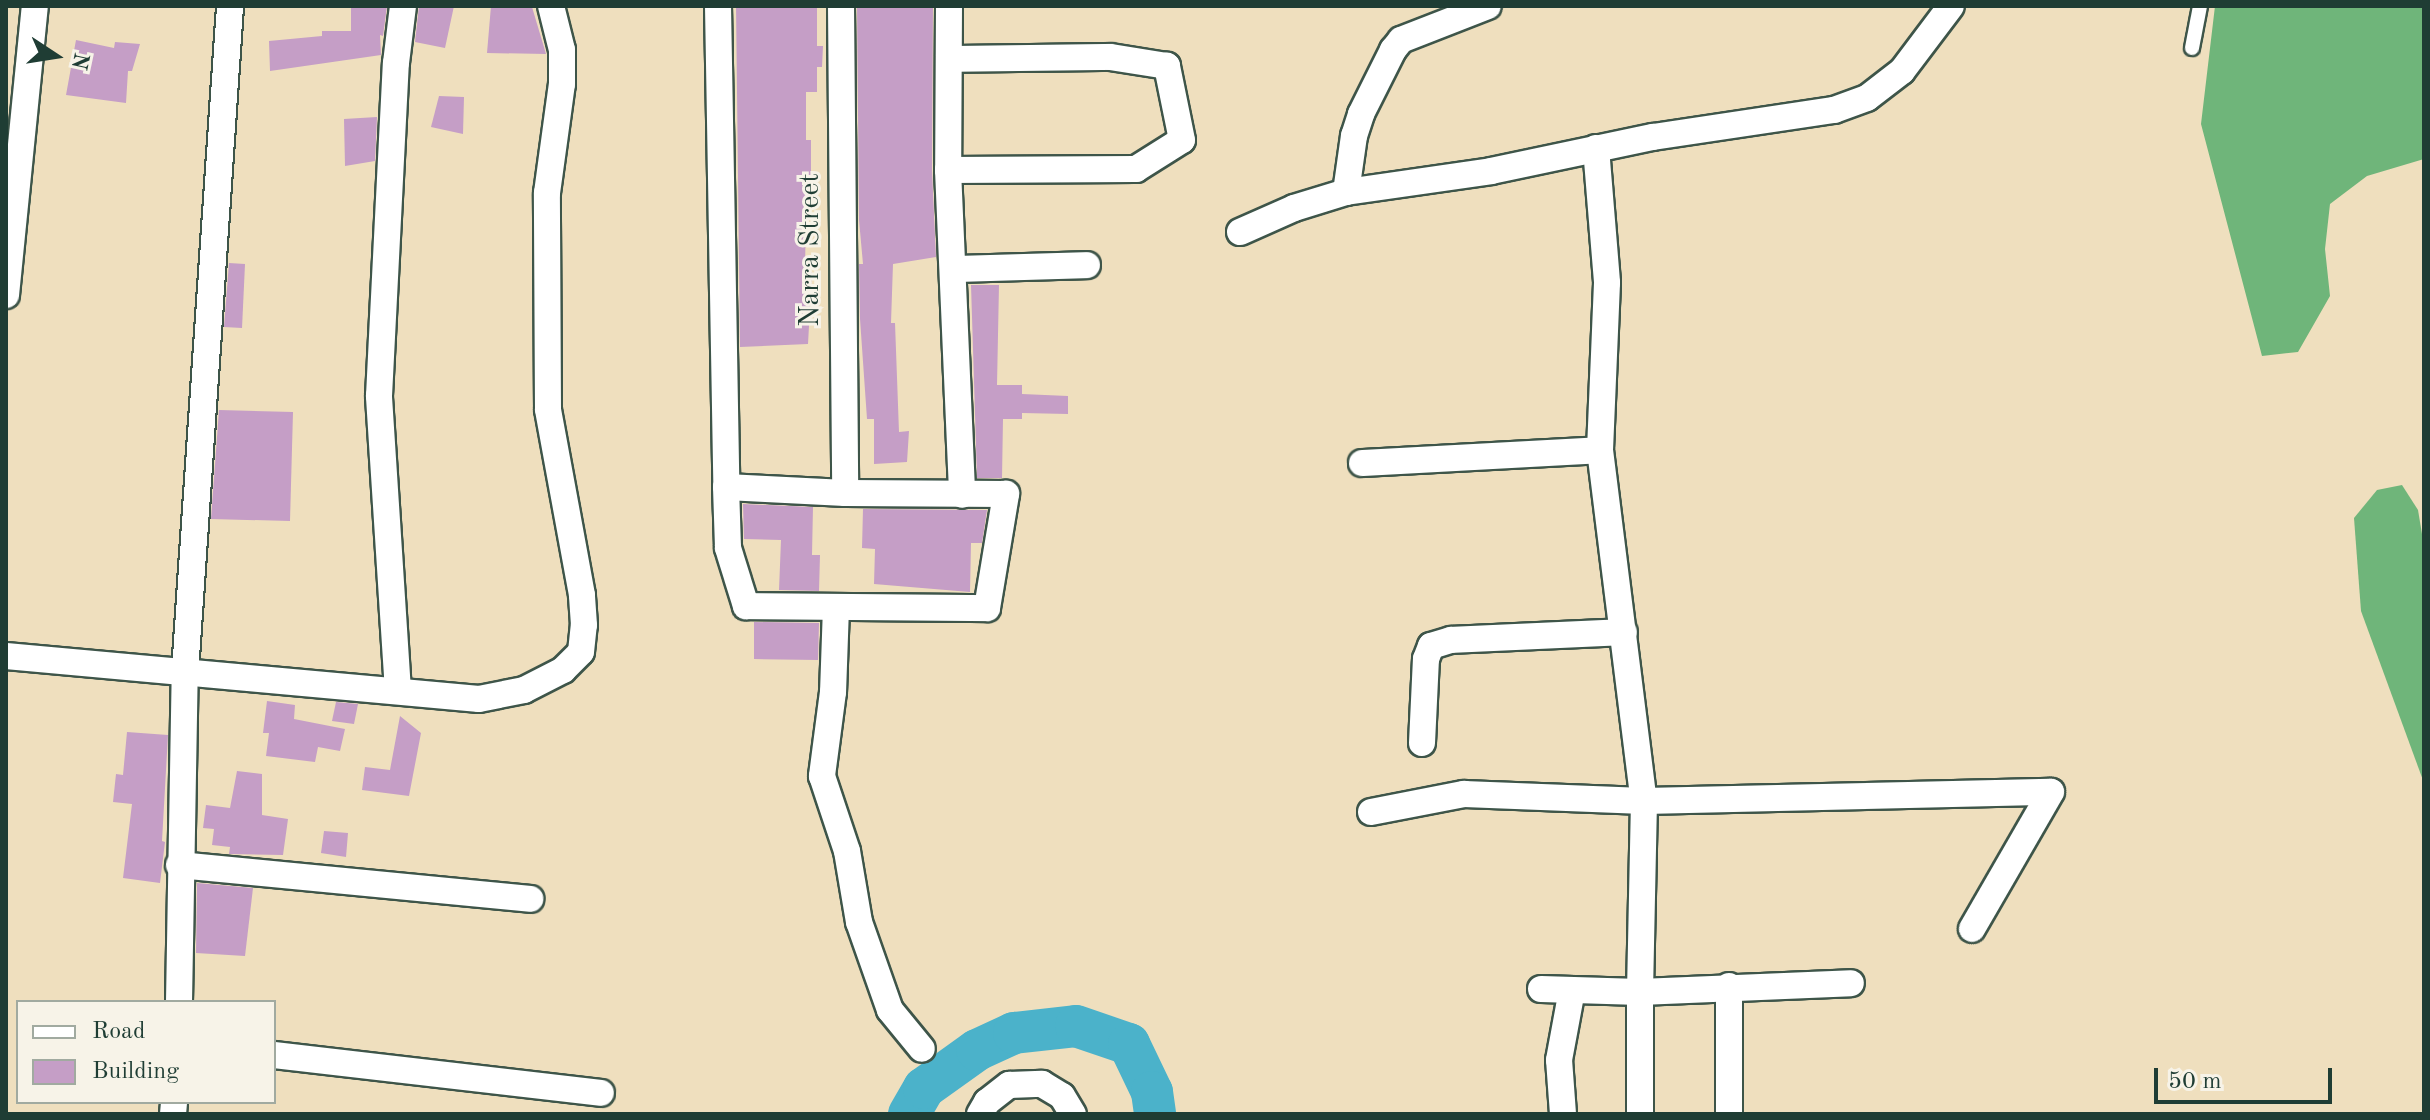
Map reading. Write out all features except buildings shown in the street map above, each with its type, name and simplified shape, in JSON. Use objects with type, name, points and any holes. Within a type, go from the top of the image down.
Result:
[{"type":"street","points":[[6,295],[35,6]]},
{"type":"street","points":[[179,1000],[179,865],[185,672],[230,6]]},
{"type":"street","points":[[398,691],[379,396],[396,63],[403,6]]},
{"type":"street","points":[[6,656],[479,699],[524,690],[563,670],[581,652],[584,625],[582,595],[548,409],[547,193],[562,84],[562,50],[551,6]]},
{"type":"street","points":[[718,6],[726,487],[728,548],[746,606],[987,608],[1006,494],[845,493],[726,487]]},
{"type":"street","name":"Narra Street","points":[[841,6],[845,493]]},
{"type":"street","points":[[949,6],[948,170],[962,495]]},
{"type":"street","points":[[1346,192],[1357,125],[1393,50],[1401,40],[1488,6]]},
{"type":"street","points":[[1240,232],[1294,208],[1346,192],[1491,171],[1596,148],[1799,117],[1867,98],[1902,71],[1951,6]]},
{"type":"street","points":[[948,170],[1136,169],[1182,140],[1167,66],[1110,57],[949,59]]},
{"type":"street","points":[[1596,148],[1607,283],[1600,450],[1644,801],[1640,1114]]},
{"type":"street","points":[[953,269],[1087,265]]},
{"type":"street","points":[[1362,463],[1600,450]]},
{"type":"street","points":[[836,607],[833,692],[822,776],[847,851],[859,922],[890,1010],[922,1049]]},
{"type":"street","points":[[1422,743],[1426,659],[1431,646],[1451,640],[1624,632]]},
{"type":"street","points":[[1371,812],[1464,794],[1644,801],[2051,792],[1972,929]]},
{"type":"street","points":[[179,865],[530,899]]},
{"type":"street","points":[[1541,989],[1640,992],[1851,983]]},
{"type":"street","points":[[1729,986],[1729,1114]]},
{"type":"street","points":[[1563,1114],[1559,1060],[1572,990]]},
{"type":"street","points":[[276,1055],[601,1093]]},
{"type":"street","points":[[980,1114],[987,1102],[1009,1085],[1042,1084],[1062,1096],[1073,1114]]},
{"type":"lane","points":[[2192,48],[2200,6]]},
{"type":"green space","points":[[2215,6],[2424,6],[2424,159],[2367,176],[2330,204],[2325,249],[2330,296],[2298,352],[2262,356],[2201,124]]},
{"type":"green space","points":[[2402,485],[2418,510],[2424,546],[2424,783],[2361,611],[2354,518],[2377,490]]},
{"type":"waterway","points":[[909,1114],[924,1088],[977,1050],[1014,1033],[1076,1026],[1129,1044],[1152,1092],[1155,1114]]}]
